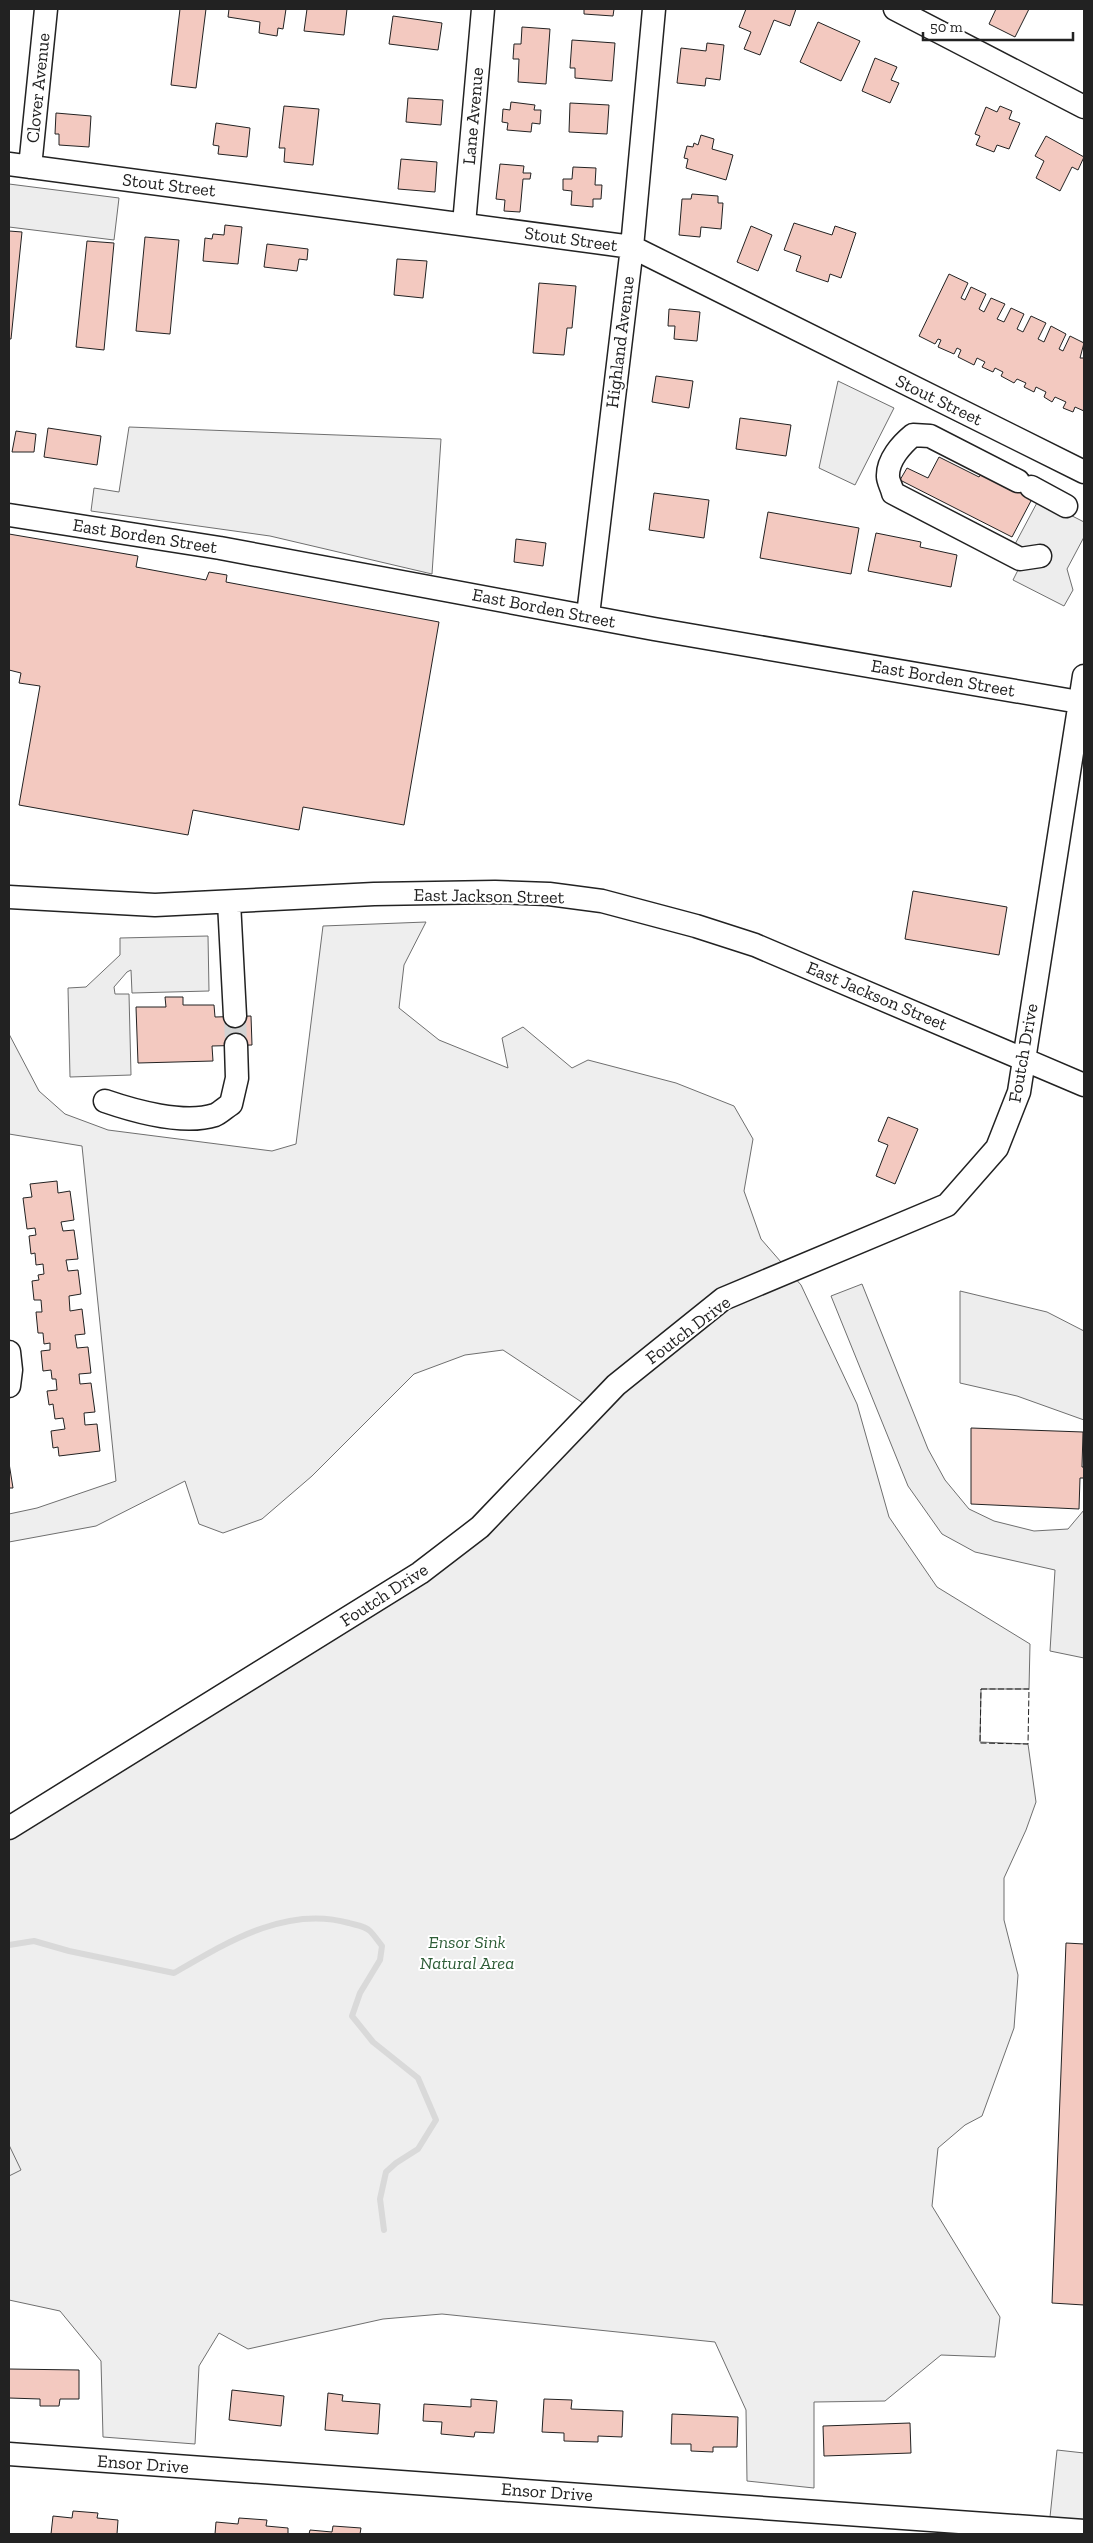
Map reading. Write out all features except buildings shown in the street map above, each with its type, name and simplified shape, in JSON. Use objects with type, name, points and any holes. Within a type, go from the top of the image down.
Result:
[{"type":"street","name":"Clover Avenue","points":[[20,165],[46,9]]},
{"type":"street","name":"Lane Avenue","points":[[464,224],[483,9]]},
{"type":"street","name":"Highland Avenue","points":[[588,615],[632,247],[654,9]]},
{"type":"street","points":[[895,9],[1084,107]]},
{"type":"street","name":"Stout Street","points":[[20,165],[632,247],[1084,472]]},
{"type":"street","points":[[1040,556],[1020,559],[893,492],[888,477],[891,464],[902,444],[914,435],[930,436],[1066,506]]},
{"type":"street","name":"East Borden Street","points":[[9,515],[220,548],[588,615],[654,629],[1079,702]]},
{"type":"street","name":"Foutch Drive","points":[[9,1828],[420,1573],[480,1527],[616,1385],[722,1299],[947,1205],[997,1148],[1019,1092],[1084,676]]},
{"type":"street","name":"East Jackson Street","points":[[9,897],[155,905],[374,894],[496,892],[548,894],[602,901],[696,926],[755,945],[1023,1059],[1081,1077]]},
{"type":"street","points":[[229,902],[235,1016]]},
{"type":"street","points":[[105,1101],[136,1111],[181,1118],[215,1115],[231,1104],[237,1078],[236,1045]]},
{"type":"street","points":[[9,1352],[11,1370],[9,1386]]},
{"type":"street","name":"Ensor Drive","points":[[9,2454],[859,2525],[1084,2531]]},
{"type":"green space","name":"Ensor Sink Natural Area","points":[[426,922],[404,965],[399,1008],[439,1040],[508,1068],[502,1038],[523,1027],[572,1068],[588,1060],[676,1083],[734,1106],[753,1139],[744,1191],[761,1239],[801,1285],[857,1404],[889,1517],[937,1587],[1030,1644],[1029,1689],[981,1689],[980,1742],[1028,1744],[1036,1802],[1026,1830],[1004,1878],[1004,1920],[1018,1975],[1014,2028],[982,2116],[965,2125],[938,2148],[932,2206],[1000,2317],[995,2357],[941,2355],[885,2401],[814,2402],[814,2488],[747,2481],[746,2410],[715,2342],[442,2314],[383,2319],[248,2349],[219,2333],[199,2366],[195,2444],[103,2437],[101,2361],[60,2311],[9,2300],[9,1825],[480,1527],[590,1412],[583,1403],[503,1350],[465,1355],[414,1374],[312,1476],[262,1519],[223,1533],[199,1524],[185,1481],[96,1526],[9,1542],[9,1514],[37,1508],[116,1481],[82,1146],[9,1134],[9,1034],[39,1091],[65,1114],[108,1130],[272,1151],[296,1144],[323,926]]},
{"type":"green space","points":[[1057,2450],[1084,2453],[1084,2520],[1050,2517]]},
{"type":"shaded area","points":[[9,184],[119,198],[114,240],[9,227]]},
{"type":"shaded area","points":[[838,381],[894,408],[855,485],[819,468]]},
{"type":"shaded area","points":[[129,427],[441,439],[432,574],[270,536],[91,511],[94,488],[119,492]]},
{"type":"shaded area","points":[[1039,499],[1084,522],[1084,537],[1067,569],[1073,590],[1064,606],[1013,580],[1021,564],[1014,546]]},
{"type":"shaded area","points":[[208,936],[209,991],[132,993],[131,970],[114,987],[115,994],[129,994],[131,1075],[70,1077],[68,988],[86,987],[120,955],[120,938]]},
{"type":"shaded area","points":[[862,1284],[928,1449],[945,1480],[969,1509],[994,1521],[1034,1531],[1068,1529],[1084,1510],[1084,1658],[1050,1651],[1055,1570],[975,1552],[942,1534],[908,1486],[831,1296]]},
{"type":"shaded area","points":[[960,1291],[1047,1312],[1084,1331],[1084,1420],[1017,1396],[960,1383]]},
{"type":"shaded area","points":[[9,2145],[21,2170],[9,2176]]},
{"type":"waterway","points":[[9,1945],[34,1941],[69,1951],[174,1973],[236,1939],[280,1923],[302,1919],[326,1919],[368,1929],[382,1946],[380,1960],[360,1993],[352,2016],[373,2042],[418,2078],[436,2120],[418,2149],[386,2172],[380,2199],[384,2230]]},
{"type":"tunnel","points":[[235,1016],[236,1045]]},
{"type":"fence","points":[[981,1689],[1029,1689],[1028,1744],[980,1743],[981,1689]]}]
